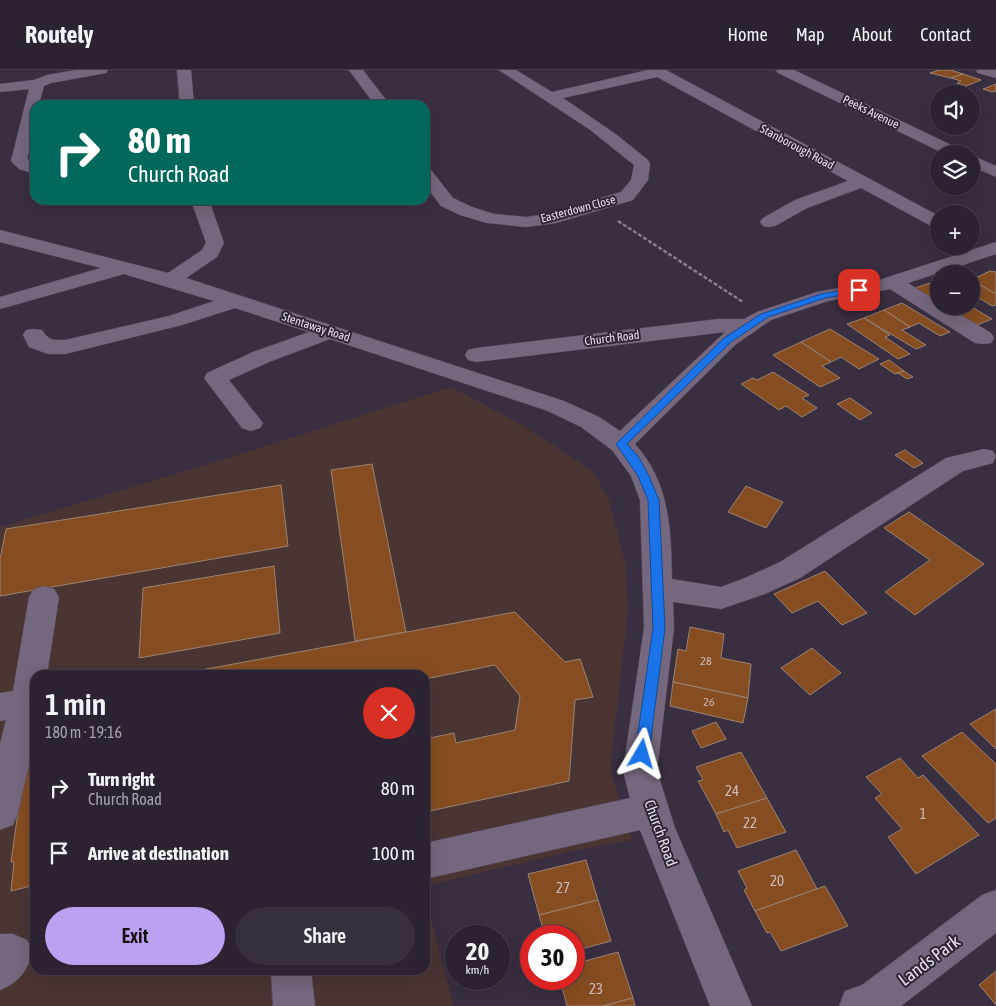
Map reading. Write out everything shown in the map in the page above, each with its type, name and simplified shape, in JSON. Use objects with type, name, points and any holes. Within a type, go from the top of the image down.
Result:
[{"type":"street","points":[[0,88],[37,84],[47,79],[101,70]]},
{"type":"street","points":[[184,70],[187,100]]},
{"type":"street","points":[[356,70],[379,100]]},
{"type":"street","name":"Easterdown Close","points":[[430,180],[447,202],[466,211],[493,219],[526,222],[550,219],[627,196],[639,180],[642,164],[626,149],[550,97],[506,70]]},
{"type":"street","name":"Peeks Avenue","points":[[783,70],[939,145]]},
{"type":"street","points":[[983,70],[996,74]]},
{"type":"street","points":[[550,97],[657,71]]},
{"type":"street","name":"Stanborough Road","points":[[657,71],[930,218]]},
{"type":"street","points":[[33,100],[37,84]]},
{"type":"street","points":[[30,112],[19,161],[30,167]]},
{"type":"street","points":[[980,164],[996,172]]},
{"type":"street","points":[[769,222],[801,204],[862,182]]},
{"type":"street","points":[[171,280],[210,253],[215,243],[202,205]]},
{"type":"street","name":"Stentaway Road","points":[[0,236],[171,280],[556,406],[590,422],[622,444]]},
{"type":"street","points":[[980,244],[993,251]]},
{"type":"street","name":"Church Road","points":[[732,1006],[667,852],[640,771],[659,628],[658,588],[653,500],[639,467],[622,444],[727,340],[757,321],[824,296],[892,282],[993,251]]},
{"type":"street","points":[[0,303],[124,267]]},
{"type":"street","points":[[892,282],[983,338]]},
{"type":"street","points":[[34,335],[37,342],[48,347],[65,347],[175,320],[234,301]]},
{"type":"street","name":"Church Road","points":[[476,354],[757,321]]},
{"type":"street","points":[[251,423],[215,378],[261,357],[329,332]]},
{"type":"street","points":[[658,588],[721,598],[755,586],[790,570],[955,464],[984,457]]},
{"type":"street","points":[[0,813],[14,704],[44,597]]},
{"type":"street","points":[[430,860],[652,810]]},
{"type":"street","name":"Lands Park","points":[[860,1006],[874,1000],[996,910]]},
{"type":"street","points":[[291,975],[294,1006]]},
{"type":"path","points":[[594,206],[757,321]]},
{"type":"shaded area","points":[[451,387],[522,425],[593,472],[608,497],[625,562],[628,611],[610,769],[632,840],[577,850],[430,885],[430,670],[30,670],[30,975],[430,975],[430,915],[445,972],[445,990],[450,990],[454,1006],[0,1006],[0,527],[231,457]]},
{"type":"building","points":[[939,70],[951,70],[963,74],[951,78],[930,73]]},
{"type":"building","points":[[963,74],[981,80],[963,85],[957,83],[961,81],[951,78]]},
{"type":"building","points":[[996,84],[996,91],[992,92],[983,89]]},
{"type":"building","points":[[990,271],[996,272],[996,294],[980,285],[980,276]]},
{"type":"building","points":[[930,283],[930,297],[915,288]]},
{"type":"building","points":[[980,285],[996,294],[996,305],[992,306],[980,299]]},
{"type":"building","points":[[902,303],[950,332],[940,336],[919,323],[910,327],[884,310]]},
{"type":"building","points":[[884,310],[910,327],[902,330],[926,345],[916,349],[864,318]]},
{"type":"building","points":[[980,312],[992,319],[977,325],[960,315],[980,315]]},
{"type":"building","points":[[864,318],[890,335],[885,337],[910,354],[898,359],[847,324]]},
{"type":"building","points":[[830,329],[879,359],[859,369],[841,357],[831,362],[801,342]]},
{"type":"building","points":[[801,342],[831,362],[822,366],[840,378],[820,387],[773,355]]},
{"type":"building","points":[[889,360],[904,371],[895,374],[880,364]]},
{"type":"building","points":[[904,371],[913,377],[907,379],[898,373]]},
{"type":"building","points":[[773,372],[809,395],[802,398],[817,408],[802,417],[786,406],[779,410],[741,384],[753,378],[757,380]]},
{"type":"building","points":[[850,398],[872,413],[860,420],[837,404]]},
{"type":"building","points":[[905,450],[923,463],[914,468],[895,455]]},
{"type":"building","points":[[372,464],[406,632],[355,641],[331,470]]},
{"type":"building","points":[[281,485],[288,546],[0,596],[0,559],[6,529]]},
{"type":"building","points":[[746,486],[783,502],[766,528],[728,512]]},
{"type":"building","points":[[909,512],[984,564],[915,615],[885,592],[930,560],[884,528]]},
{"type":"building","points":[[274,566],[280,633],[139,658],[143,588]]},
{"type":"building","points":[[825,571],[867,613],[842,625],[818,601],[792,613],[774,594]]},
{"type":"building","points":[[515,612],[565,662],[580,659],[593,697],[575,700],[569,781],[430,811],[430,738],[454,733],[456,743],[515,730],[520,696],[495,665],[430,678],[430,670],[201,670]]},
{"type":"building","points":[[690,627],[724,634],[721,658],[751,664],[748,698],[673,682],[678,649],[686,651]]},
{"type":"building","points":[[812,648],[841,673],[810,695],[781,668]]},
{"type":"building","points":[[673,682],[748,698],[743,723],[670,706]]},
{"type":"building","points":[[996,709],[996,749],[970,724]]},
{"type":"building","points":[[716,722],[726,739],[701,748],[692,731]]},
{"type":"building","points":[[30,732],[30,886],[11,891],[14,862],[11,862]]},
{"type":"building","points":[[962,732],[996,764],[996,818],[988,823],[922,756]]},
{"type":"building","points":[[741,752],[767,798],[716,814],[698,781],[703,780],[696,767]]},
{"type":"building","points":[[900,758],[918,778],[923,775],[979,835],[916,874],[888,837],[902,829],[875,798],[882,794],[866,777]]},
{"type":"building","points":[[767,798],[786,832],[737,848],[728,830],[724,832],[716,814]]},
{"type":"building","points":[[796,850],[817,889],[755,911],[744,890],[747,888],[738,871]]},
{"type":"building","points":[[586,860],[598,900],[539,915],[528,874]]},
{"type":"building","points":[[825,886],[848,926],[781,951],[770,932],[767,933],[755,911]]},
{"type":"building","points":[[598,900],[611,941],[585,948],[585,925],[542,925],[539,915]]},
{"type":"building","points":[[618,952],[633,998],[603,1006],[567,1006],[563,990],[585,990],[585,961]]},
{"type":"building","points":[[996,971],[996,1005],[979,985]]},
{"type":"building","points":[[633,998],[635,1006],[603,1006]]},
{"type":"route","points":[[642,754],[659,628],[658,575],[653,500],[644,476],[622,444],[727,340],[764,316],[824,296],[859,290]]}]
